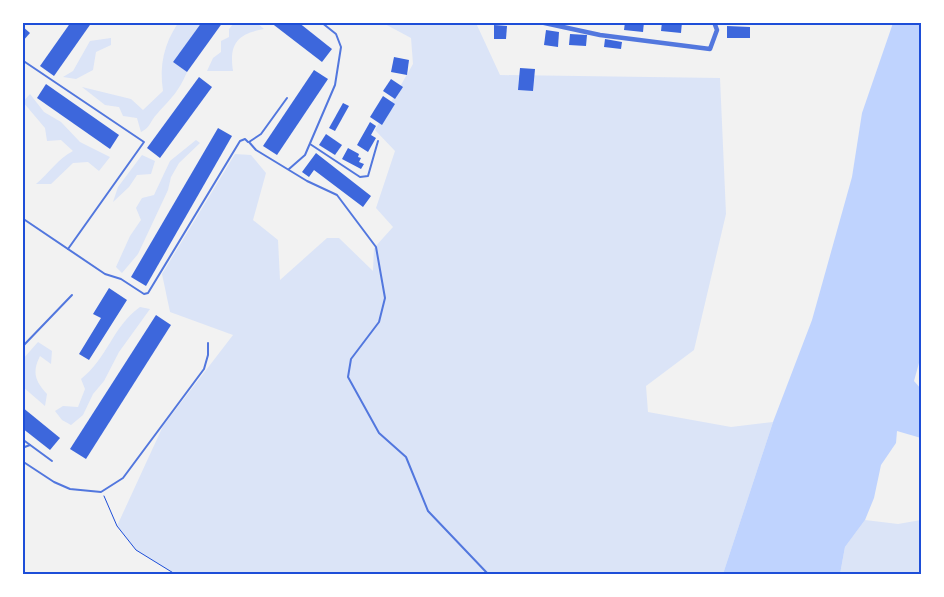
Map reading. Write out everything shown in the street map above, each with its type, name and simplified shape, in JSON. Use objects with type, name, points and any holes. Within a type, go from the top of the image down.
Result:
[{"type":"street","points":[[540,22],[600,35],[710,49],[717,30],[714,22]]},
{"type":"lane","points":[[289,169],[305,155],[335,85],[340,47],[336,34],[321,22]]},
{"type":"lane","points":[[22,60],[144,142],[68,249]]},
{"type":"lane","points":[[249,142],[261,134],[287,98]]},
{"type":"lane","points":[[22,218],[105,274],[121,279],[144,294],[148,293],[240,142],[245,139],[256,150],[337,195],[376,247],[385,298],[379,322],[351,359],[348,377],[379,433],[406,457],[428,511],[488,574]]},
{"type":"lane","points":[[310,144],[360,176],[368,176],[378,141]]},
{"type":"lane","points":[[22,347],[72,295]]},
{"type":"lane","points":[[22,461],[54,482],[70,489],[101,492],[123,478],[204,370],[208,355],[208,343]]},
{"type":"lane","points":[[22,439],[52,461]]},
{"type":"lane","points":[[22,448],[30,445]]},
{"type":"path","points":[[101,492],[117,526],[136,550],[175,574]]},
{"type":"shaded area","points":[[178,23],[202,23],[173,62],[187,72],[174,95],[141,132],[137,118],[123,116],[119,107],[105,105],[82,87],[131,99],[143,110],[163,91],[162,64],[169,39]]},
{"type":"shaded area","points":[[234,23],[257,23],[264,29],[247,34],[237,42],[232,54],[233,71],[207,71],[213,58],[221,52],[221,41],[229,37],[229,29]]},
{"type":"shaded area","points":[[383,23],[476,23],[500,75],[720,78],[726,214],[694,350],[646,386],[648,412],[731,427],[773,422],[723,574],[175,574],[136,550],[117,526],[163,426],[233,335],[170,312],[162,274],[235,154],[251,155],[266,173],[253,220],[278,240],[280,280],[327,238],[339,238],[373,271],[374,248],[393,227],[376,208],[395,151],[375,130],[413,64],[411,38]]},
{"type":"shaded area","points":[[111,38],[111,45],[96,52],[93,70],[76,79],[63,77],[73,71],[90,41]]},
{"type":"shaded area","points":[[30,94],[44,112],[61,122],[80,142],[110,157],[99,171],[88,162],[73,163],[51,184],[36,184],[73,151],[61,140],[47,141],[45,128],[23,102]]},
{"type":"shaded area","points":[[196,140],[200,143],[179,163],[171,177],[168,190],[138,254],[122,273],[116,267],[130,236],[141,220],[136,208],[142,198],[154,195],[170,161]]},
{"type":"shaded area","points":[[142,155],[155,161],[151,174],[137,175],[129,187],[113,202],[118,187]]},
{"type":"shaded area","points":[[140,307],[150,309],[119,352],[104,381],[93,394],[83,415],[71,425],[62,420],[55,411],[63,406],[78,407],[85,389],[81,379],[97,362],[123,323]]},
{"type":"shaded area","points":[[38,342],[52,351],[51,364],[40,356],[36,367],[37,380],[47,394],[45,406],[23,387],[23,359]]},
{"type":"shaded area","points":[[865,520],[898,524],[921,520],[921,574],[840,574],[845,547]]},
{"type":"water","points":[[893,23],[921,23],[922,352],[914,381],[921,389],[921,438],[897,431],[896,443],[881,465],[874,498],[865,520],[845,547],[840,574],[723,574],[773,422],[812,320],[852,177],[862,113]]},
{"type":"building","points":[[71,22],[92,22],[54,76],[40,66]]},
{"type":"building","points":[[202,22],[223,22],[187,72],[173,62]]},
{"type":"building","points":[[270,22],[298,22],[332,49],[322,62]]},
{"type":"building","points":[[625,22],[644,22],[643,32],[624,30]]},
{"type":"building","points":[[662,22],[682,22],[681,33],[661,31]]},
{"type":"building","points":[[494,25],[507,26],[506,39],[494,39]]},
{"type":"building","points":[[22,26],[30,33],[22,42]]},
{"type":"building","points":[[727,26],[750,27],[750,38],[727,38]]},
{"type":"building","points":[[546,30],[559,32],[558,47],[544,45]]},
{"type":"building","points":[[570,34],[587,35],[586,46],[569,45]]},
{"type":"building","points":[[605,39],[622,42],[621,49],[604,47]]},
{"type":"building","points":[[394,57],[409,60],[407,75],[391,72]]},
{"type":"building","points":[[520,68],[535,69],[533,91],[518,90]]},
{"type":"building","points":[[314,70],[328,79],[277,155],[263,146]]},
{"type":"building","points":[[199,77],[212,87],[160,158],[147,148]]},
{"type":"building","points":[[391,79],[403,87],[395,99],[383,91]]},
{"type":"building","points":[[46,84],[119,135],[110,149],[37,98]]},
{"type":"building","points":[[383,96],[395,104],[382,125],[370,117]]},
{"type":"building","points":[[343,103],[349,106],[335,131],[329,128]]},
{"type":"building","points":[[370,122],[376,126],[371,135],[376,138],[368,152],[357,145]]},
{"type":"building","points":[[218,128],[232,136],[146,286],[131,277]]},
{"type":"building","points":[[326,134],[342,145],[335,155],[319,145]]},
{"type":"building","points":[[348,148],[359,154],[358,157],[361,158],[359,162],[364,164],[361,169],[342,159]]},
{"type":"building","points":[[316,153],[371,196],[363,207],[314,170],[309,177],[302,172]]},
{"type":"building","points":[[109,288],[127,300],[89,360],[79,354],[101,318],[93,314]]},
{"type":"building","points":[[156,315],[171,325],[86,459],[70,449]]},
{"type":"building","points":[[22,407],[60,438],[50,450],[22,428]]}]
